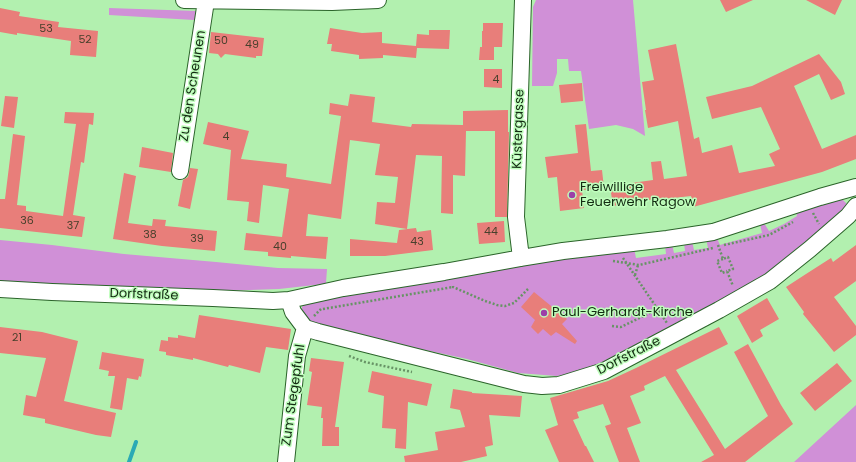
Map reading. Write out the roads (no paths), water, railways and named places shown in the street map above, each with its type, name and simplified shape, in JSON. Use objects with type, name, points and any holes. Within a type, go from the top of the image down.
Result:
[{"type":"street","points":[[184,0],[332,2],[378,0]]},
{"type":"street","name":"Küstergasse","points":[[521,258],[516,217],[523,0]]},
{"type":"street","name":"Zu den Scheunen","points":[[180,171],[206,1]]},
{"type":"street","name":"Dorfstraße","points":[[0,289],[273,301],[291,306],[343,288],[521,258],[713,232],[856,187]]},
{"type":"street","name":"Dorfstraße","points":[[305,328],[524,384],[542,386],[559,384],[604,371],[770,281],[824,237],[848,216],[856,206]]},
{"type":"street","points":[[291,306],[305,328]]},
{"type":"street","name":"Zum Stegepfuhl","points":[[286,462],[297,356],[305,328]]},
{"type":"waterway","points":[[129,462],[136,442]]},
{"type":"place","name":"Freiwillige Feuerwehr Ragow","points":[[572,195]]},
{"type":"place","name":"Paul-Gerhardt-Kirche","points":[[544,313]]}]
